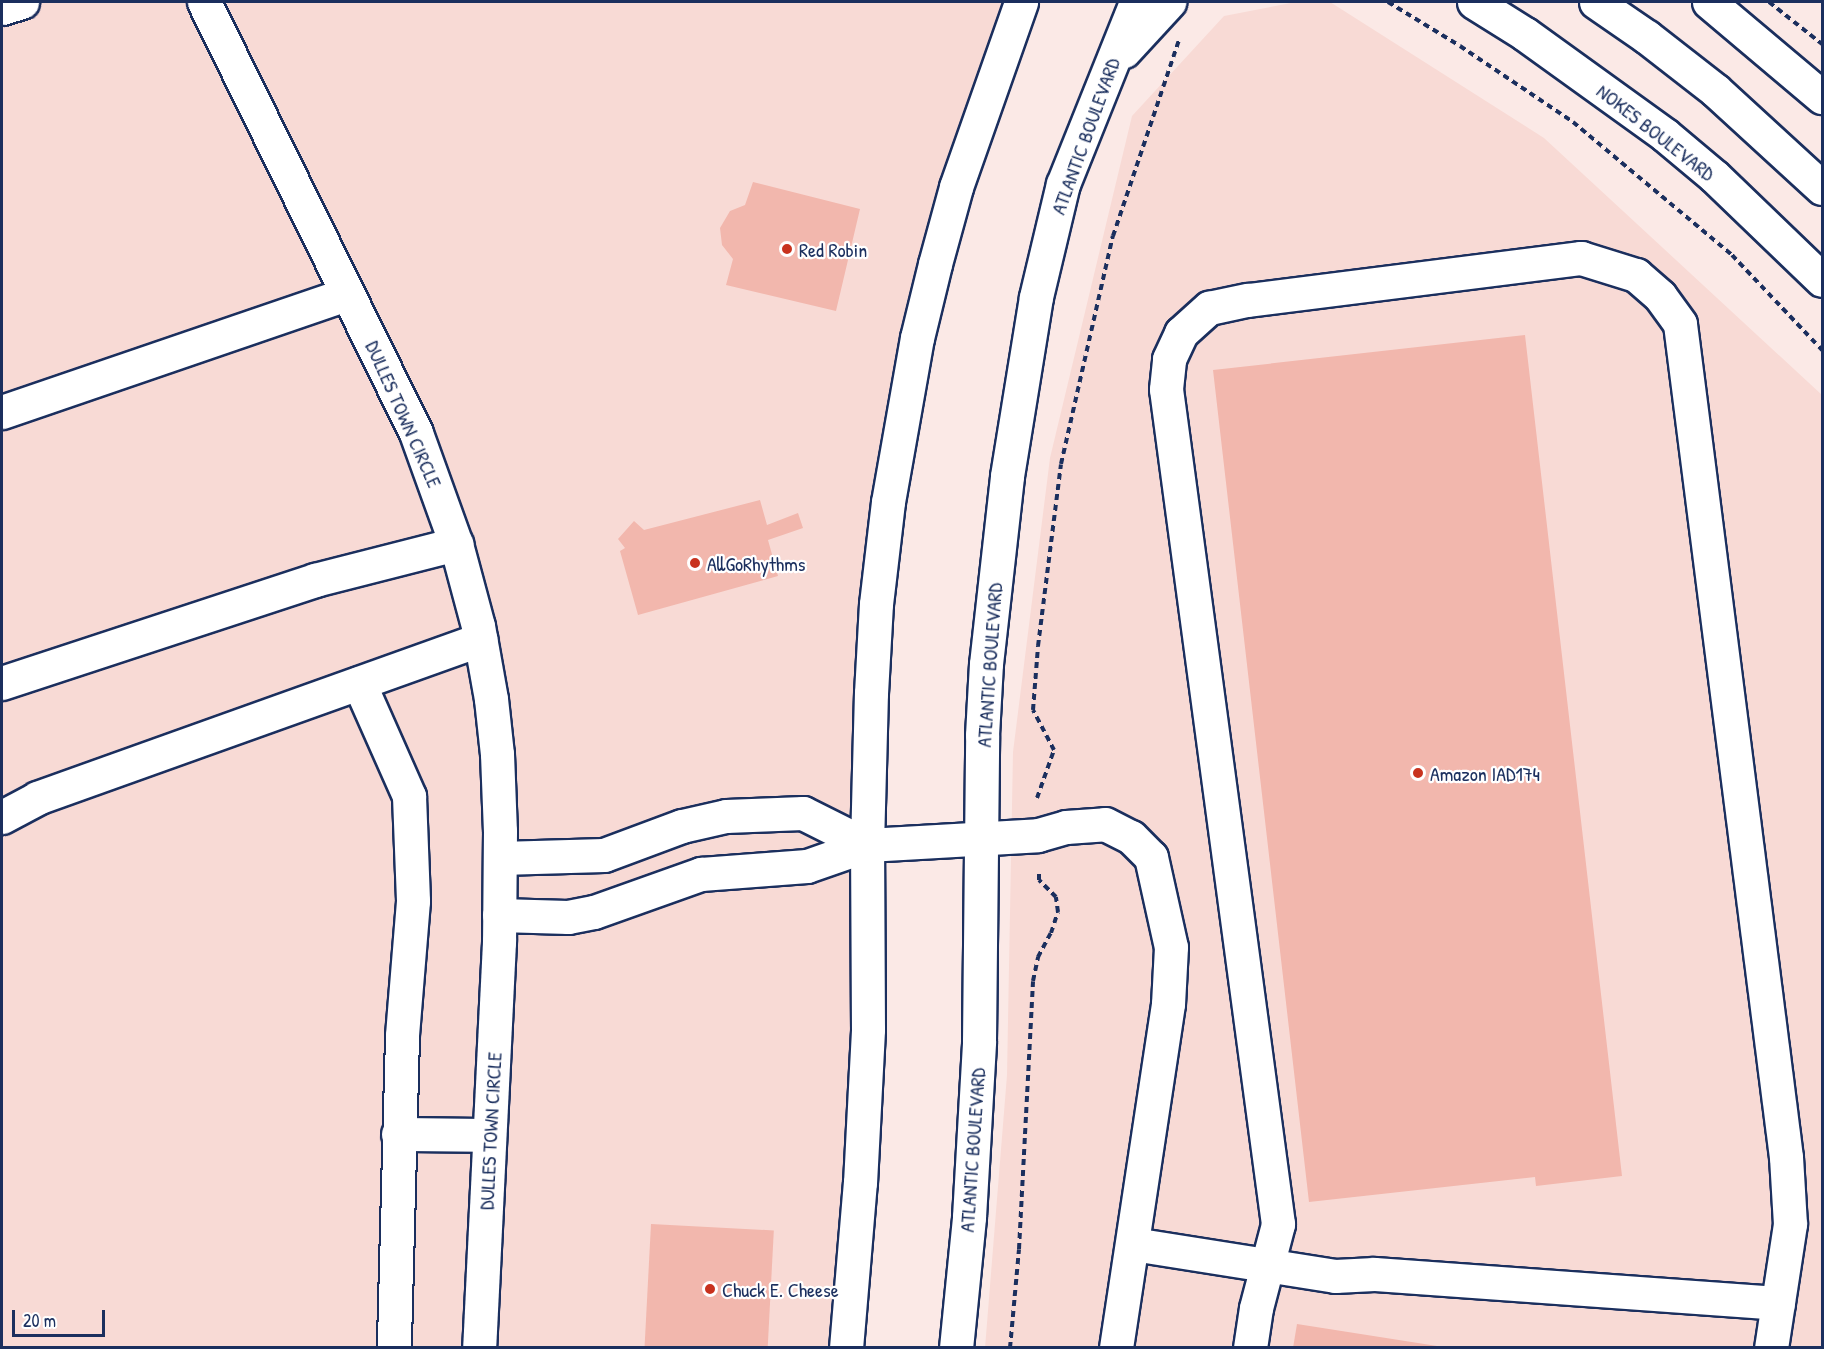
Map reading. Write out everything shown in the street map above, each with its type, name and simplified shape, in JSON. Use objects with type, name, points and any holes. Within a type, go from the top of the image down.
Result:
[{"type":"main road","points":[[2,8],[22,2]]},
{"type":"main road","name":"DULLES TOWN CIRCLE","points":[[204,2],[416,433],[456,544],[480,639],[497,754],[500,915],[479,1347]]},
{"type":"main road","points":[[846,1347],[860,1183],[868,1029],[867,845],[876,604],[898,437],[920,327],[956,187],[1021,2]]},
{"type":"main road","name":"ATLANTIC BOULEVARD","points":[[956,1347],[969,1217],[979,1041],[982,735],[986,664],[1006,476],[1036,297],[1063,184],[1136,2]]},
{"type":"main road","points":[[1107,71],[1169,2]]},
{"type":"main road","name":"NOKES BOULEVARD","points":[[1474,2],[1525,34],[1665,135],[1714,176],[1822,280]]},
{"type":"main road","points":[[1596,2],[1647,37],[1715,90],[1822,188]]},
{"type":"main road","points":[[1708,2],[1822,98]]},
{"type":"main road","points":[[1250,1347],[1278,1224],[1166,390],[1169,358],[1181,333],[1209,308],[1248,300],[1581,258],[1636,275],[1660,296],[1680,324],[1786,1157],[1790,1224],[1771,1347]]},
{"type":"main road","points":[[2,412],[346,294]]},
{"type":"main road","points":[[2,683],[315,580],[456,544]]},
{"type":"main road","points":[[2,817],[37,798],[480,639]]},
{"type":"main road","points":[[359,683],[409,796],[412,902],[402,1036],[398,1134],[394,1347]]},
{"type":"main road","points":[[500,858],[604,855],[682,826],[737,816],[803,813],[867,845]]},
{"type":"main road","points":[[500,915],[568,917],[594,912],[700,874],[807,866],[867,845],[1038,835],[1066,827],[1105,824],[1131,837],[1151,858],[1171,947],[1168,1004],[1116,1347]]},
{"type":"main road","points":[[398,1134],[489,1135]]},
{"type":"main road","points":[[1133,1244],[1335,1276],[1374,1274],[1778,1303]]},
{"type":"path","points":[[1389,2],[1460,46],[1573,122],[1732,255],[1822,350]]},
{"type":"path","points":[[1769,2],[1822,44]]},
{"type":"path","points":[[1037,798],[1054,750],[1033,710],[1038,646],[1061,464],[1113,236],[1180,37]]},
{"type":"path","points":[[1010,1347],[1019,1249],[1033,981],[1038,957],[1058,912],[1056,897],[1039,880],[1039,874]]},
{"type":"shaded area","points":[[2,2],[1021,2],[898,437],[846,1347],[2,1348]]},
{"type":"shaded area","points":[[1296,2],[1330,2],[1544,138],[1822,395],[1822,1347],[985,1348],[1007,1075],[1013,752],[1050,458],[1132,116],[1224,16]]},
{"type":"building","name":"Red Robin","points":[[753,182],[860,209],[836,311],[726,285],[733,259],[722,245],[720,228],[730,211],[745,205]]},
{"type":"building","name":"Amazon IAD174","points":[[1525,335],[1622,1176],[1536,1186],[1535,1177],[1309,1202],[1213,370]]},
{"type":"building","points":[[760,500],[767,525],[798,513],[803,528],[768,540],[778,576],[638,615],[620,551],[625,548],[618,539],[634,521],[644,530]]},
{"type":"building","name":"Chuck E. Cheese","points":[[651,1224],[774,1230],[768,1348],[645,1348]]},
{"type":"building","points":[[1297,1324],[1437,1346],[1437,1348],[1293,1348]]},
{"type":"place","name":"Red Robin","points":[[787,249]]},
{"type":"place","name":"AllGoRhythms","points":[[695,563]]},
{"type":"place","name":"Amazon IAD174","points":[[1418,773]]},
{"type":"place","name":"Chuck E. Cheese","points":[[710,1289]]}]
